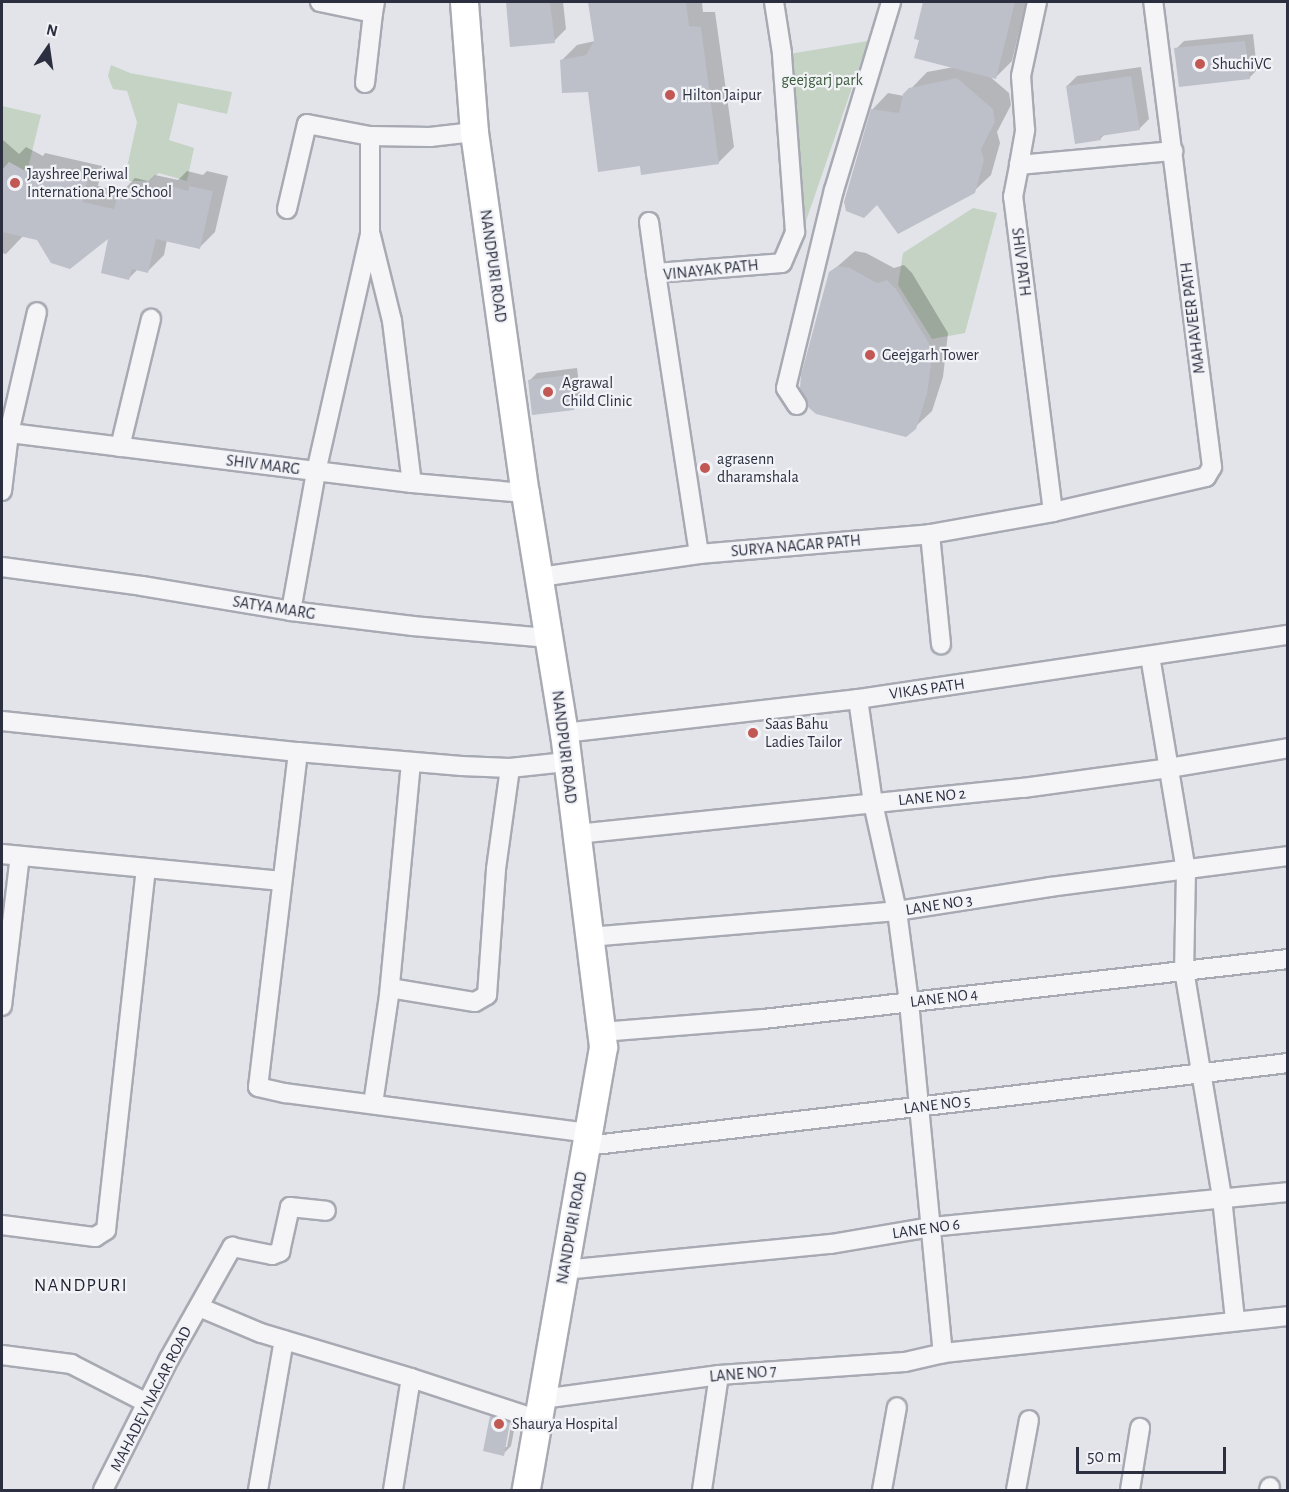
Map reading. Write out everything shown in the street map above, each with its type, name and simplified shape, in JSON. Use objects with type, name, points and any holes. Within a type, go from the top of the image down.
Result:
[{"type":"street","points":[[320,2],[374,7],[365,83]]},
{"type":"street","name":"NANDPURI ROAD","points":[[464,2],[474,132],[525,493],[564,733],[603,1047],[526,1491]]},
{"type":"street","name":"VINAYAK PATH","points":[[699,554],[656,273],[782,263],[795,232],[782,53],[774,2]]},
{"type":"street","points":[[797,405],[786,388],[834,190],[891,2]]},
{"type":"street","name":"SHIV PATH","points":[[1037,2],[1021,76],[1025,130],[1013,197],[1053,512]]},
{"type":"street","name":"MAHAVEER PATH","points":[[1053,512],[1206,477],[1212,467],[1153,2]]},
{"type":"street","points":[[287,209],[308,124],[370,136],[430,137],[474,132]]},
{"type":"street","points":[[291,611],[316,472],[370,234],[370,136]]},
{"type":"street","points":[[1019,165],[1173,150]]},
{"type":"street","points":[[649,222],[656,273]]},
{"type":"street","points":[[370,234],[393,321],[412,483]]},
{"type":"street","points":[[2,491],[5,433],[37,312]]},
{"type":"street","points":[[120,447],[151,319]]},
{"type":"street","name":"SHIV MARG","points":[[5,433],[316,472],[525,493]]},
{"type":"street","name":"SURYA NAGAR PATH","points":[[540,576],[699,554],[930,534],[1053,512]]},
{"type":"street","points":[[930,534],[940,644]]},
{"type":"street","name":"SATYA MARG","points":[[2,567],[142,586],[291,611],[413,626],[548,638]]},
{"type":"street","name":"VIKAS PATH","points":[[564,733],[858,699],[1287,635]]},
{"type":"street","points":[[1150,656],[1186,870],[1184,970],[1222,1198],[1236,1320],[1287,1316]]},
{"type":"street","points":[[858,699],[873,803],[897,911],[909,1002],[921,1107],[943,1353]]},
{"type":"street","points":[[2,721],[411,762],[510,768],[566,762]]},
{"type":"street","name":"LANE NO 2","points":[[576,834],[1023,788],[1169,768],[1287,748]]},
{"type":"street","points":[[2,854],[281,881],[298,752]]},
{"type":"street","points":[[374,1104],[390,988],[411,762]]},
{"type":"street","points":[[390,988],[475,1002],[487,995],[496,869],[510,768]]},
{"type":"street","points":[[2,1006],[20,856]]},
{"type":"street","name":"LANE NO 3","points":[[589,937],[897,911],[1050,887],[1287,856]]},
{"type":"street","points":[[2,1225],[95,1237],[106,1230],[146,868]]},
{"type":"street","name":"LANE NO 5","points":[[281,881],[258,1087],[285,1094],[374,1104],[587,1140],[921,1107],[1287,1063]]},
{"type":"street","name":"LANE NO 4","points":[[601,1032],[763,1019],[1287,958]]},
{"type":"street","name":"LANE NO 6","points":[[564,1270],[831,1245],[931,1227],[1287,1192]]},
{"type":"street","name":"MAHADEV NAGAR ROAD","points":[[103,1491],[147,1403],[232,1247],[272,1255],[280,1252],[290,1207],[326,1211]]},
{"type":"street","points":[[199,1307],[284,1340],[411,1378],[540,1409]]},
{"type":"street","name":"LANE NO 7","points":[[540,1409],[719,1375],[904,1362],[943,1353],[1236,1320]]},
{"type":"street","points":[[258,1491],[284,1340]]},
{"type":"street","points":[[2,1355],[71,1364],[147,1403]]},
{"type":"street","points":[[702,1491],[719,1375]]},
{"type":"street","points":[[393,1491],[411,1378]]},
{"type":"street","points":[[882,1491],[897,1407]]},
{"type":"street","points":[[1016,1491],[1029,1420]]},
{"type":"street","points":[[1130,1491],[1140,1428]]},
{"type":"green space","name":"geejgarj park","points":[[868,41],[805,224],[794,143],[789,54]]},
{"type":"green space","points":[[111,65],[130,73],[232,92],[227,114],[178,103],[169,140],[194,148],[187,181],[159,173],[148,181],[124,181],[137,122],[127,91],[113,89],[108,76]]},
{"type":"green space","points":[[2,106],[41,115],[27,172],[9,162],[2,172]]},
{"type":"green space","points":[[973,208],[997,213],[965,333],[932,339],[898,285],[903,253]]},
{"type":"building","points":[[506,2],[550,2],[555,43],[510,47]]},
{"type":"building","name":"Hilton Jaipur","points":[[588,2],[686,2],[689,26],[701,27],[719,164],[641,175],[640,166],[598,172],[588,92],[562,93],[560,60],[586,55],[594,41]]},
{"type":"building","points":[[923,2],[1015,2],[996,79],[914,58],[919,40],[914,39]]},
{"type":"building","points":[[1245,41],[1250,79],[1179,87],[1174,48]]},
{"type":"building","points":[[1131,76],[1140,130],[1100,136],[1101,140],[1075,144],[1066,86]]},
{"type":"building","points":[[957,78],[993,109],[995,122],[981,149],[984,160],[975,193],[898,234],[877,205],[864,218],[846,211],[844,202],[871,109],[899,113],[903,94],[909,88]]},
{"type":"building","points":[[9,162],[27,172],[28,168],[87,182],[83,202],[114,209],[118,194],[136,198],[137,190],[161,196],[170,186],[188,191],[189,186],[213,191],[200,249],[156,239],[148,273],[132,269],[129,280],[101,273],[108,239],[70,269],[51,263],[37,240],[2,232],[2,170]]},
{"type":"building","name":"Geejgarh Tower","points":[[838,266],[850,268],[877,283],[887,280],[896,289],[933,350],[927,394],[916,429],[906,437],[816,414],[808,407],[800,388],[801,375],[829,272]]},
{"type":"building","points":[[569,375],[574,410],[532,415],[528,380]]},
{"type":"building","points":[[490,1416],[510,1422],[504,1456],[483,1451]]},
{"type":"place","name":"ShuchiVC","points":[[1200,64]]},
{"type":"place","name":"Hilton Jaipur","points":[[670,95]]},
{"type":"place","name":"Jayshree Periwal Internationa Pre School","points":[[15,183]]},
{"type":"place","name":"Geejgarh Tower","points":[[870,355]]},
{"type":"place","name":"Agrawal Child Clinic","points":[[548,392]]},
{"type":"place","name":"agrasenn dharamshala","points":[[705,468]]},
{"type":"place","name":"Saas Bahu Ladies Tailor","points":[[753,733]]},
{"type":"place","name":"Shaurya Hospital","points":[[499,1424]]},
{"type":"district","name":"NANDPURI","points":[[81,1286]]}]
